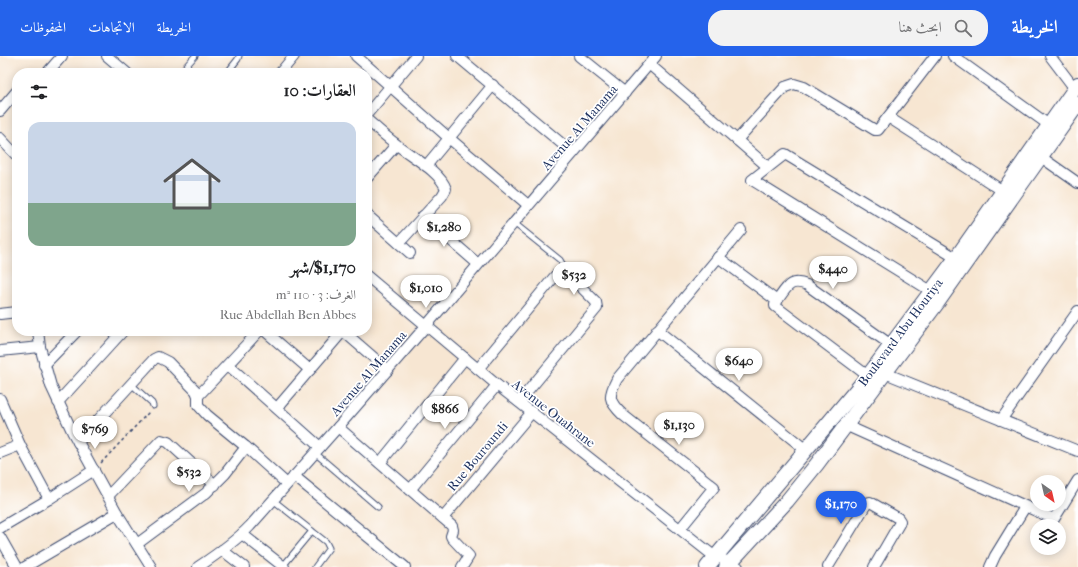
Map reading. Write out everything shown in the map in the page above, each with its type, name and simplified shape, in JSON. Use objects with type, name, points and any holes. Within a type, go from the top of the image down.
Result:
[{"type":"main road","name":"Boulevard Abu Houriya","points":[[711,562],[892,346],[1003,192],[1076,87]]},
{"type":"main road","name":"Boulevard Abu Houriya","points":[[731,565],[817,464],[938,302],[1078,104]]},
{"type":"street","points":[[51,68],[62,56]]},
{"type":"street","points":[[108,56],[121,68]]},
{"type":"street","points":[[284,68],[294,56]]},
{"type":"street","points":[[356,56],[369,68]]},
{"type":"street","points":[[372,108],[416,56]]},
{"type":"street","points":[[457,56],[573,153]]},
{"type":"street","points":[[580,56],[625,93]]},
{"type":"street","name":"Avenue Al Manama","points":[[198,567],[213,563],[222,550],[242,534],[291,480],[426,326],[656,56]]},
{"type":"street","points":[[737,140],[785,87],[794,84],[804,87],[875,130],[880,129],[935,56]]},
{"type":"street","points":[[953,56],[1049,125]]},
{"type":"street","points":[[1050,56],[1076,87]]},
{"type":"street","points":[[649,64],[768,167]]},
{"type":"street","points":[[372,71],[528,205]]},
{"type":"street","points":[[426,166],[493,85]]},
{"type":"street","points":[[0,111],[12,97]]},
{"type":"street","points":[[888,117],[1003,192]]},
{"type":"street","points":[[372,124],[396,145],[426,166],[443,182],[446,189],[442,196],[399,243]]},
{"type":"street","points":[[0,138],[12,151]]},
{"type":"street","points":[[372,172],[396,145]]},
{"type":"street","points":[[931,291],[752,180],[785,154],[956,258]]},
{"type":"street","points":[[1041,157],[1078,183]]},
{"type":"street","points":[[423,216],[478,264]]},
{"type":"street","points":[[372,223],[410,252]]},
{"type":"street","points":[[680,529],[714,488],[616,409],[611,401],[610,391],[617,379],[741,230]]},
{"type":"street","points":[[718,257],[778,300]]},
{"type":"street","points":[[478,369],[555,276],[562,273],[569,275],[596,302],[597,308],[519,402]]},
{"type":"street","name":"Avenue Ouahrane","points":[[372,280],[497,385],[710,553],[711,562],[731,565]]},
{"type":"street","points":[[868,376],[775,306],[787,287],[793,283],[799,282],[807,285],[892,346]]},
{"type":"street","points":[[1001,420],[1078,312]]},
{"type":"street","points":[[0,314],[12,313]]},
{"type":"street","points":[[657,330],[806,450]]},
{"type":"street","points":[[39,336],[50,386],[78,442],[117,513],[151,567]]},
{"type":"street","points":[[44,365],[72,336]]},
{"type":"street","points":[[58,402],[118,336]]},
{"type":"street","points":[[198,396],[254,336]]},
{"type":"street","points":[[271,336],[310,370]]},
{"type":"street","points":[[277,408],[339,336]]},
{"type":"street","points":[[349,336],[388,370]]},
{"type":"street","points":[[0,351],[40,347]]},
{"type":"street","points":[[78,442],[130,384],[154,359],[158,357],[168,362],[196,391],[198,396],[198,405],[207,415],[246,447],[405,567]]},
{"type":"street","points":[[380,463],[464,358]]},
{"type":"street","points":[[228,365],[277,408],[317,450]]},
{"type":"street","points":[[885,373],[1078,451]]},
{"type":"street","points":[[410,490],[497,385]]},
{"type":"street","points":[[0,399],[20,445],[49,499]]},
{"type":"street","name":"Rue Bouroundi","points":[[443,518],[532,412]]},
{"type":"street","points":[[845,425],[1054,519],[1078,480]]},
{"type":"street","points":[[338,427],[452,526],[452,538],[469,556],[462,567]]},
{"type":"street","points":[[108,496],[161,440],[168,442],[215,485]]},
{"type":"street","points":[[0,453],[20,445]]},
{"type":"street","points":[[137,544],[194,503],[215,485],[246,447]]},
{"type":"street","points":[[0,528],[94,470]]},
{"type":"street","points":[[828,567],[867,503],[870,502],[898,518],[900,521],[874,567]]},
{"type":"street","points":[[990,567],[995,556],[1025,507]]},
{"type":"street","points":[[25,567],[117,513]]},
{"type":"street","points":[[242,534],[284,566]]},
{"type":"street","points":[[0,537],[17,567]]},
{"type":"street","points":[[222,550],[244,567]]},
{"type":"lane","points":[[184,68],[195,56]]},
{"type":"lane","points":[[230,68],[239,56]]},
{"type":"lane","points":[[514,223],[560,260],[569,275]]},
{"type":"lane","points":[[130,384],[152,403],[153,406]]},
{"type":"lane","points":[[317,450],[378,507]]},
{"type":"lane","points":[[273,500],[326,542],[329,548],[315,567]]},
{"type":"lane","points":[[284,566],[312,531]]},
{"type":"path","points":[[94,470],[152,409],[153,406]]}]
